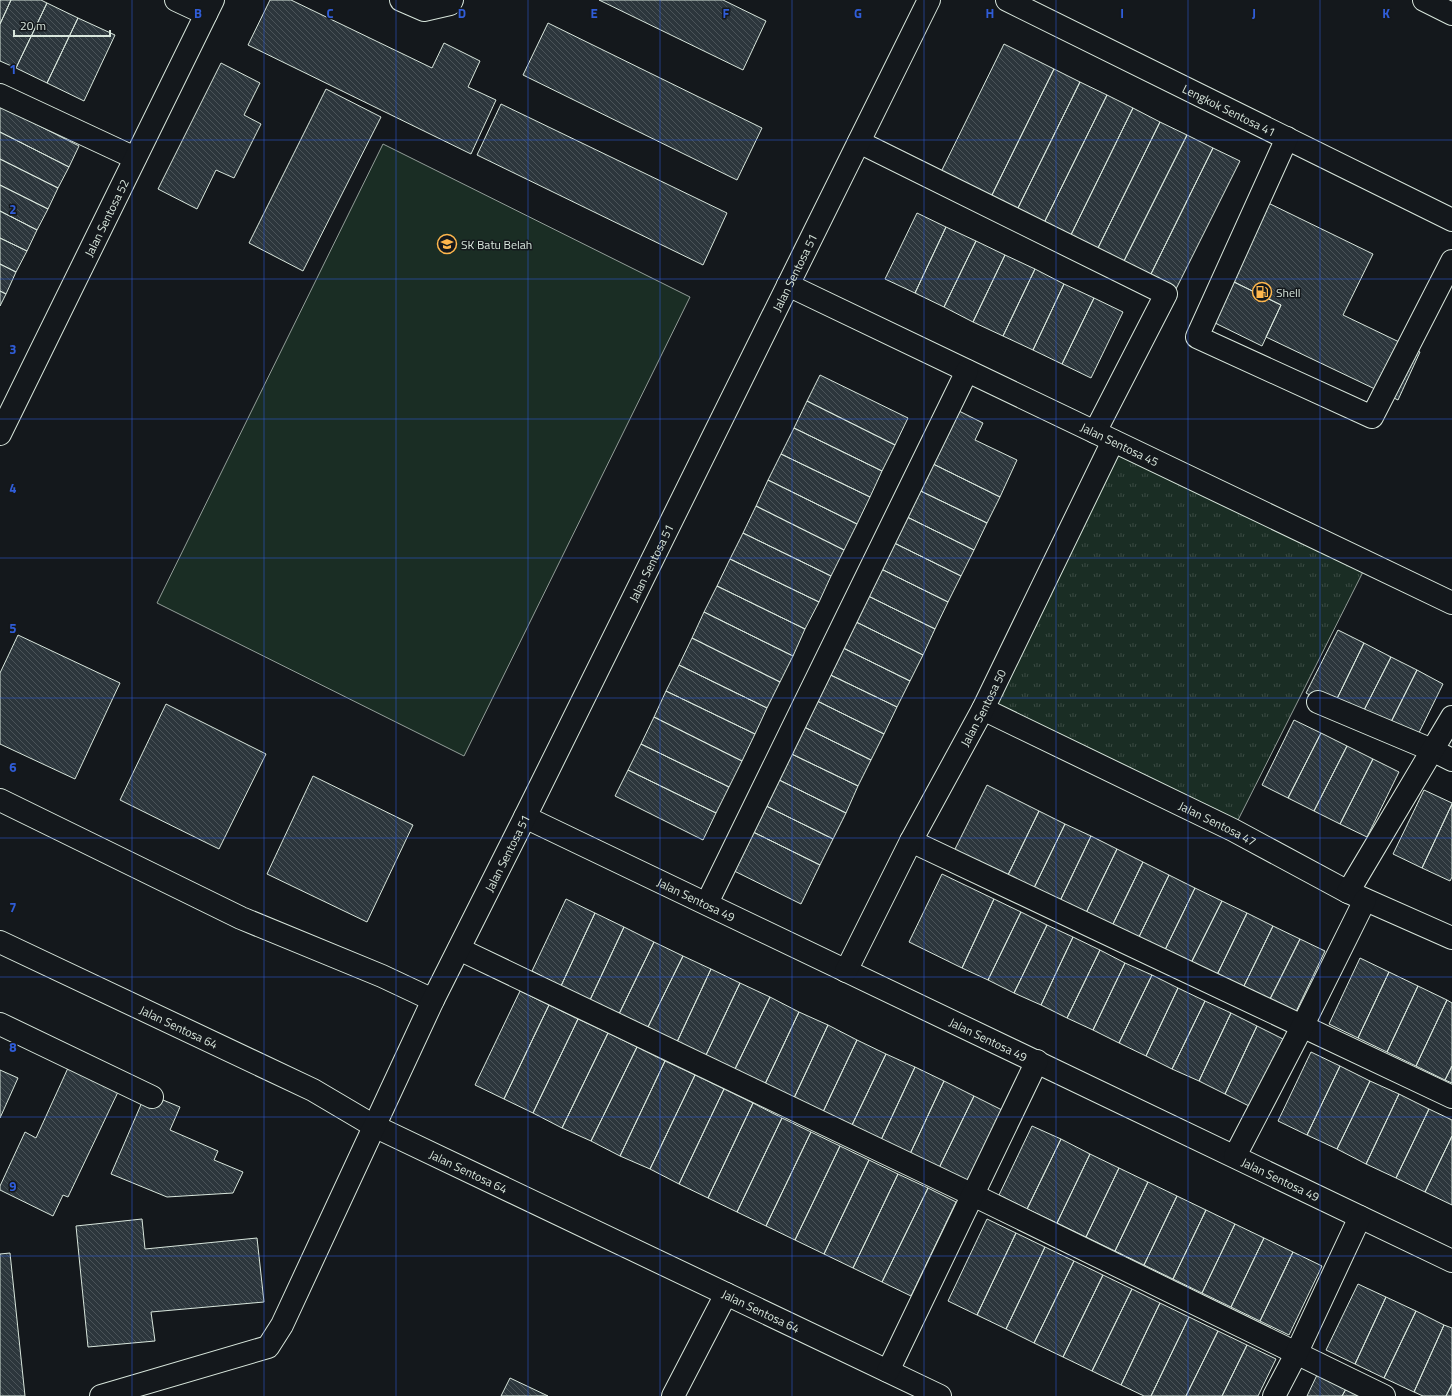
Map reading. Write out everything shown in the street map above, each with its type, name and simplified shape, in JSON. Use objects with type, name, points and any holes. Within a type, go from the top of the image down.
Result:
[{"type":"main road","points":[[176,0],[209,7]]},
{"type":"main road","points":[[401,0],[424,10],[450,4],[452,0]]},
{"type":"main road","name":"Jalan Sentosa 51","points":[[101,1396],[268,1347],[282,1326],[433,1000],[525,817],[928,0]]},
{"type":"main road","name":"Lengkok Sentosa 41","points":[[1007,0],[1452,220]]},
{"type":"main road","points":[[1424,0],[1452,14]]},
{"type":"main road","name":"Jalan Sentosa 52","points":[[0,432],[209,7]]},
{"type":"main road","points":[[0,95],[135,158]]},
{"type":"main road","points":[[1287,138],[1197,336],[1372,417],[1452,261]]},
{"type":"main road","name":"Jalan Sentosa 50","points":[[846,971],[911,841],[983,709],[1166,294],[859,142]]},
{"type":"main road","name":"Jalan Sentosa 45","points":[[788,285],[1452,603]]},
{"type":"main road","points":[[707,903],[968,371]]},
{"type":"main road","points":[[1318,702],[1432,750],[1452,760]]},
{"type":"main road","name":"Jalan Sentosa 47","points":[[983,709],[1233,830],[1357,896],[1452,938]]},
{"type":"main road","points":[[1235,1156],[1302,1027],[1357,896],[1432,750],[1452,717]]},
{"type":"main road","points":[[0,800],[241,918],[382,976],[433,1000]]},
{"type":"main road","name":"Jalan Sentosa 49","points":[[525,817],[1452,1261]]},
{"type":"main road","points":[[911,841],[1452,1098]]},
{"type":"main road","name":"Jalan Sentosa 64","points":[[0,942],[313,1090],[374,1126],[940,1396]]},
{"type":"main road","points":[[459,949],[973,1195],[1384,1396]]},
{"type":"main road","points":[[0,1024],[152,1097]]},
{"type":"main road","points":[[888,1371],[1037,1061]]},
{"type":"main road","points":[[1274,1396],[1296,1354],[1360,1217]]},
{"type":"main road","points":[[673,1396],[726,1294]]},
{"type":"green space","points":[[383,144],[690,297],[464,756],[157,603]]},
{"type":"green space","points":[[1113,441],[1368,562],[1233,830],[983,709]]},
{"type":"building","points":[[0,0],[11,0],[0,24]]},
{"type":"building","points":[[11,0],[41,0],[47,3],[16,68],[0,61],[0,24]]},
{"type":"building","points":[[270,0],[291,0],[432,68],[444,43],[480,61],[468,87],[496,100],[471,154],[248,45]]},
{"type":"building","points":[[599,0],[723,0],[766,21],[743,70]]},
{"type":"building","points":[[47,3],[78,18],[47,83],[16,68]]},
{"type":"building","points":[[78,18],[115,35],[84,101],[47,83]]},
{"type":"building","points":[[548,23],[762,128],[737,180],[523,75]]},
{"type":"building","points":[[1004,44],[1054,69],[989,201],[939,176]]},
{"type":"building","points":[[221,63],[260,83],[244,115],[261,124],[234,178],[216,170],[197,209],[158,189]]},
{"type":"building","points":[[1054,69],[1080,82],[1015,214],[989,201]]},
{"type":"building","points":[[1080,82],[1107,95],[1042,227],[1015,214]]},
{"type":"building","points":[[326,89],[381,117],[303,271],[249,243]]},
{"type":"building","points":[[1107,95],[1133,108],[1068,241],[1042,227]]},
{"type":"building","points":[[501,104],[727,213],[703,265],[477,155]]},
{"type":"building","points":[[0,106],[79,146],[69,167],[0,132]]},
{"type":"building","points":[[1133,108],[1160,122],[1095,254],[1068,241]]},
{"type":"building","points":[[1160,122],[1187,135],[1121,267],[1095,254]]},
{"type":"building","points":[[0,132],[69,167],[58,188],[0,159]]},
{"type":"building","points":[[1187,135],[1213,148],[1148,280],[1121,267]]},
{"type":"building","points":[[1213,148],[1240,161],[1174,293],[1148,280]]},
{"type":"building","points":[[0,159],[58,188],[48,209],[0,185]]},
{"type":"building","points":[[0,185],[48,209],[37,230],[0,211]]},
{"type":"building","points":[[1262,200],[1373,254],[1343,315],[1420,352],[1398,400],[1266,337],[1281,305],[1232,281]]},
{"type":"building","points":[[0,211],[37,230],[27,251],[0,238]]},
{"type":"building","points":[[917,213],[946,227],[915,293],[885,279]]},
{"type":"building","points":[[946,227],[976,241],[944,307],[915,293]]},
{"type":"building","points":[[0,238],[27,251],[16,272],[0,264]]},
{"type":"building","points":[[976,241],[1005,255],[973,322],[944,307]]},
{"type":"building","points":[[1005,255],[1035,269],[1003,336],[973,322]]},
{"type":"building","points":[[0,264],[16,272],[6,294],[0,291]]},
{"type":"building","points":[[1035,269],[1064,284],[1033,350],[1003,336]]},
{"type":"building","points":[[1232,281],[1281,305],[1262,346],[1213,322]]},
{"type":"building","points":[[1064,284],[1094,298],[1062,364],[1033,350]]},
{"type":"building","points":[[0,291],[6,294],[0,306]]},
{"type":"building","points":[[1094,298],[1123,312],[1091,378],[1062,364]]},
{"type":"building","points":[[820,375],[908,418],[895,445],[807,401]]},
{"type":"building","points":[[807,401],[895,445],[882,471],[794,428]]},
{"type":"building","points":[[943,403],[983,423],[975,440],[1017,460],[1000,497],[917,456]]},
{"type":"building","points":[[794,428],[882,471],[870,497],[781,454]]},
{"type":"building","points":[[781,454],[870,497],[857,524],[768,480]]},
{"type":"building","points":[[917,456],[1000,497],[987,523],[904,483]]},
{"type":"building","points":[[768,480],[857,524],[844,550],[756,506]]},
{"type":"building","points":[[904,483],[987,523],[974,550],[891,509]]},
{"type":"building","points":[[756,506],[844,550],[831,576],[743,533]]},
{"type":"building","points":[[891,509],[974,550],[961,576],[878,535]]},
{"type":"building","points":[[743,533],[831,576],[819,602],[730,559]]},
{"type":"building","points":[[878,535],[961,576],[948,602],[865,561]]},
{"type":"building","points":[[730,559],[819,602],[805,629],[717,586]]},
{"type":"building","points":[[865,561],[948,602],[935,629],[852,588]]},
{"type":"building","points":[[717,586],[805,629],[793,656],[704,612]]},
{"type":"building","points":[[852,588],[935,629],[923,655],[840,614]]},
{"type":"building","points":[[704,612],[793,656],[780,682],[692,638]]},
{"type":"building","points":[[840,614],[923,655],[910,681],[827,640]]},
{"type":"building","points":[[1338,630],[1364,643],[1333,707],[1306,693]]},
{"type":"building","points":[[18,635],[120,683],[75,779],[0,744],[0,673]]},
{"type":"building","points":[[692,638],[780,682],[767,708],[679,665]]},
{"type":"building","points":[[827,640],[910,681],[897,707],[814,667]]},
{"type":"building","points":[[1364,643],[1391,657],[1359,720],[1333,707]]},
{"type":"building","points":[[1391,657],[1417,670],[1385,734],[1359,720]]},
{"type":"building","points":[[679,665],[767,708],[755,734],[666,691]]},
{"type":"building","points":[[814,667],[897,707],[884,734],[801,693]]},
{"type":"building","points":[[1417,670],[1443,684],[1412,747],[1385,734]]},
{"type":"building","points":[[666,691],[755,734],[742,761],[654,717]]},
{"type":"building","points":[[801,693],[884,734],[871,760],[788,719]]},
{"type":"building","points":[[166,704],[266,754],[219,849],[120,800]]},
{"type":"building","points":[[654,717],[742,761],[729,787],[641,744]]},
{"type":"building","points":[[788,719],[871,760],[858,786],[775,746]]},
{"type":"building","points":[[1294,720],[1321,733],[1288,798],[1262,785]]},
{"type":"building","points":[[1321,733],[1347,746],[1314,811],[1288,798]]},
{"type":"building","points":[[641,744],[729,787],[716,813],[628,770]]},
{"type":"building","points":[[775,746],[858,786],[846,813],[763,772]]},
{"type":"building","points":[[1347,746],[1373,759],[1340,824],[1314,811]]},
{"type":"building","points":[[1373,759],[1399,772],[1367,837],[1340,824]]},
{"type":"building","points":[[628,770],[716,813],[703,840],[615,796]]},
{"type":"building","points":[[763,772],[846,813],[833,839],[750,798]]},
{"type":"building","points":[[313,776],[413,825],[367,922],[267,874]]},
{"type":"building","points":[[987,785],[1039,811],[1007,877],[954,851]]},
{"type":"building","points":[[1424,790],[1452,804],[1422,868],[1393,854]]},
{"type":"building","points":[[750,798],[833,839],[820,865],[737,824]]},
{"type":"building","points":[[1452,804],[1452,877],[1450,881],[1422,868]]},
{"type":"building","points":[[1039,811],[1065,824],[1033,890],[1007,877]]},
{"type":"building","points":[[737,824],[820,865],[801,904],[718,863]]},
{"type":"building","points":[[1065,824],[1091,836],[1059,903],[1033,890]]},
{"type":"building","points":[[1091,836],[1117,849],[1085,915],[1059,903]]},
{"type":"building","points":[[1117,849],[1143,862],[1111,928],[1085,915]]},
{"type":"building","points":[[1143,862],[1169,875],[1137,941],[1111,928]]},
{"type":"building","points":[[942,874],[994,899],[962,968],[909,942]]},
{"type":"building","points":[[1169,875],[1195,888],[1163,954],[1137,941]]},
{"type":"building","points":[[1195,888],[1222,901],[1189,967],[1163,954]]},
{"type":"building","points":[[566,899],[595,913],[561,986],[532,971]]},
{"type":"building","points":[[994,899],[1021,912],[988,980],[962,968]]},
{"type":"building","points":[[1222,901],[1247,913],[1215,979],[1189,967]]},
{"type":"building","points":[[1021,912],[1047,925],[1014,993],[988,980]]},
{"type":"building","points":[[595,913],[624,927],[590,1000],[561,986]]},
{"type":"building","points":[[1247,913],[1273,926],[1241,992],[1215,979]]},
{"type":"building","points":[[1047,925],[1073,937],[1041,1005],[1014,993]]},
{"type":"building","points":[[1273,926],[1300,939],[1267,1005],[1241,992]]},
{"type":"building","points":[[624,927],[654,942],[619,1014],[590,1000]]},
{"type":"building","points":[[1073,937],[1100,950],[1067,1018],[1041,1005]]},
{"type":"building","points":[[1300,939],[1325,951],[1293,1018],[1267,1005]]},
{"type":"building","points":[[654,942],[683,956],[648,1027],[619,1014]]},
{"type":"building","points":[[1100,950],[1125,963],[1093,1030],[1067,1018]]},
{"type":"building","points":[[683,956],[711,969],[677,1042],[648,1027]]},
{"type":"building","points":[[1360,958],[1389,972],[1358,1038],[1329,1024]]},
{"type":"building","points":[[1125,963],[1152,975],[1119,1043],[1093,1030]]},
{"type":"building","points":[[711,969],[740,983],[706,1055],[677,1042]]},
{"type":"building","points":[[1389,972],[1418,986],[1387,1052],[1358,1038]]},
{"type":"building","points":[[1152,975],[1178,988],[1146,1056],[1119,1043]]},
{"type":"building","points":[[740,983],[770,997],[735,1069],[706,1055]]},
{"type":"building","points":[[1418,986],[1447,1000],[1416,1066],[1387,1052]]},
{"type":"building","points":[[1178,988],[1205,1001],[1172,1069],[1146,1056]]},
{"type":"building","points":[[520,991],[549,1005],[504,1099],[475,1085]]},
{"type":"building","points":[[770,997],[799,1012],[765,1084],[735,1069]]},
{"type":"building","points":[[1447,1000],[1452,1003],[1452,1066],[1445,1080],[1416,1066]]},
{"type":"building","points":[[1205,1001],[1231,1013],[1199,1081],[1172,1069]]},
{"type":"building","points":[[549,1005],[578,1019],[533,1113],[504,1099]]},
{"type":"building","points":[[799,1012],[828,1025],[794,1098],[765,1084]]},
{"type":"building","points":[[1231,1013],[1257,1026],[1225,1094],[1199,1081]]},
{"type":"building","points":[[578,1019],[608,1033],[562,1128],[533,1113]]},
{"type":"building","points":[[828,1025],[857,1040],[823,1112],[794,1098]]},
{"type":"building","points":[[1257,1026],[1283,1039],[1251,1107],[1225,1094]]},
{"type":"building","points":[[608,1033],[637,1047],[591,1141],[562,1128]]},
{"type":"building","points":[[857,1040],[886,1054],[852,1125],[823,1112]]},
{"type":"building","points":[[637,1047],[665,1061],[620,1156],[591,1141]]},
{"type":"building","points":[[1311,1052],[1340,1066],[1307,1135],[1278,1121]]},
{"type":"building","points":[[886,1054],[915,1067],[881,1140],[852,1125]]},
{"type":"building","points":[[665,1061],[695,1075],[650,1169],[620,1156]]},
{"type":"building","points":[[1340,1066],[1370,1081],[1337,1149],[1307,1135]]},
{"type":"building","points":[[1452,1066],[1452,1083],[1445,1080]]},
{"type":"building","points":[[915,1067],[944,1081],[910,1154],[881,1140]]},
{"type":"building","points":[[68,1068],[118,1092],[68,1197],[63,1195],[53,1216],[0,1190],[0,1186],[25,1132],[36,1138]]},
{"type":"building","points":[[0,1070],[18,1078],[0,1118]]},
{"type":"building","points":[[695,1075],[724,1089],[679,1184],[650,1169]]},
{"type":"building","points":[[944,1081],[974,1096],[939,1168],[910,1154]]},
{"type":"building","points":[[1370,1081],[1399,1094],[1366,1164],[1337,1149]]},
{"type":"building","points":[[724,1089],[753,1103],[708,1198],[679,1184]]},
{"type":"building","points":[[146,1093],[180,1107],[170,1130],[218,1151],[214,1160],[243,1172],[233,1193],[167,1197],[111,1174]]},
{"type":"building","points":[[1399,1094],[1429,1109],[1396,1178],[1366,1164]]},
{"type":"building","points":[[974,1096],[1002,1110],[968,1182],[939,1168]]},
{"type":"building","points":[[753,1103],[782,1118],[737,1212],[708,1198]]},
{"type":"building","points":[[1429,1109],[1452,1120],[1452,1136],[1425,1192],[1396,1178]]},
{"type":"building","points":[[782,1118],[811,1132],[766,1226],[737,1212]]},
{"type":"building","points":[[1032,1126],[1061,1139],[1027,1209],[999,1195]]},
{"type":"building","points":[[811,1132],[840,1146],[795,1240],[766,1226]]},
{"type":"building","points":[[1452,1136],[1452,1205],[1425,1192]]},
{"type":"building","points":[[1061,1139],[1090,1154],[1057,1223],[1027,1209]]},
{"type":"building","points":[[840,1146],[869,1160],[824,1254],[795,1240]]},
{"type":"building","points":[[1090,1154],[1119,1168],[1086,1237],[1057,1223]]},
{"type":"building","points":[[869,1160],[898,1174],[853,1268],[824,1254]]},
{"type":"building","points":[[1119,1168],[1148,1182],[1115,1251],[1086,1237]]},
{"type":"building","points":[[898,1174],[928,1188],[882,1282],[853,1268]]},
{"type":"building","points":[[1148,1182],[1177,1196],[1144,1265],[1115,1251]]},
{"type":"building","points":[[928,1188],[956,1202],[911,1296],[882,1282]]},
{"type":"building","points":[[1177,1196],[1206,1210],[1173,1279],[1144,1265]]},
{"type":"building","points":[[1206,1210],[1235,1224],[1202,1293],[1173,1279]]},
{"type":"building","points":[[142,1219],[145,1249],[257,1238],[264,1302],[151,1312],[155,1341],[88,1347],[76,1226]]},
{"type":"building","points":[[987,1219],[1016,1233],[977,1315],[948,1301]]},
{"type":"building","points":[[1235,1224],[1264,1238],[1231,1307],[1202,1293]]},
{"type":"building","points":[[1016,1233],[1045,1247],[1006,1329],[977,1315]]},
{"type":"building","points":[[1264,1238],[1293,1252],[1260,1321],[1231,1307]]},
{"type":"building","points":[[1045,1247],[1074,1261],[1034,1343],[1006,1329]]},
{"type":"building","points":[[1293,1252],[1322,1266],[1289,1335],[1260,1321]]},
{"type":"building","points":[[10,1253],[25,1396],[0,1396],[0,1254]]},
{"type":"building","points":[[1074,1261],[1103,1275],[1063,1357],[1034,1343]]},
{"type":"building","points":[[1103,1275],[1132,1289],[1092,1371],[1063,1357]]},
{"type":"building","points":[[1358,1284],[1386,1297],[1355,1364],[1326,1350]]},
{"type":"building","points":[[1132,1289],[1160,1303],[1121,1385],[1092,1371]]},
{"type":"building","points":[[1386,1297],[1416,1311],[1384,1378],[1355,1364]]},
{"type":"building","points":[[1160,1303],[1189,1317],[1151,1396],[1144,1396],[1121,1385]]},
{"type":"building","points":[[1416,1311],[1444,1325],[1414,1392],[1384,1378]]},
{"type":"building","points":[[1189,1317],[1218,1331],[1186,1396],[1151,1396]]},
{"type":"building","points":[[1444,1325],[1452,1328],[1452,1384],[1446,1396],[1423,1396],[1414,1392]]},
{"type":"building","points":[[1218,1331],[1247,1345],[1222,1396],[1186,1396]]},
{"type":"building","points":[[1247,1345],[1276,1359],[1258,1396],[1222,1396]]},
{"type":"building","points":[[1317,1375],[1346,1389],[1342,1396],[1307,1396]]},
{"type":"building","points":[[510,1378],[548,1396],[501,1396]]},
{"type":"building","points":[[1452,1384],[1452,1396],[1446,1396]]},
{"type":"building","points":[[1346,1389],[1360,1396],[1342,1396]]},
{"type":"place","name":"SK Batu Belah","points":[[447,244]]},
{"type":"place","name":"Shell","points":[[1262,292]]}]
